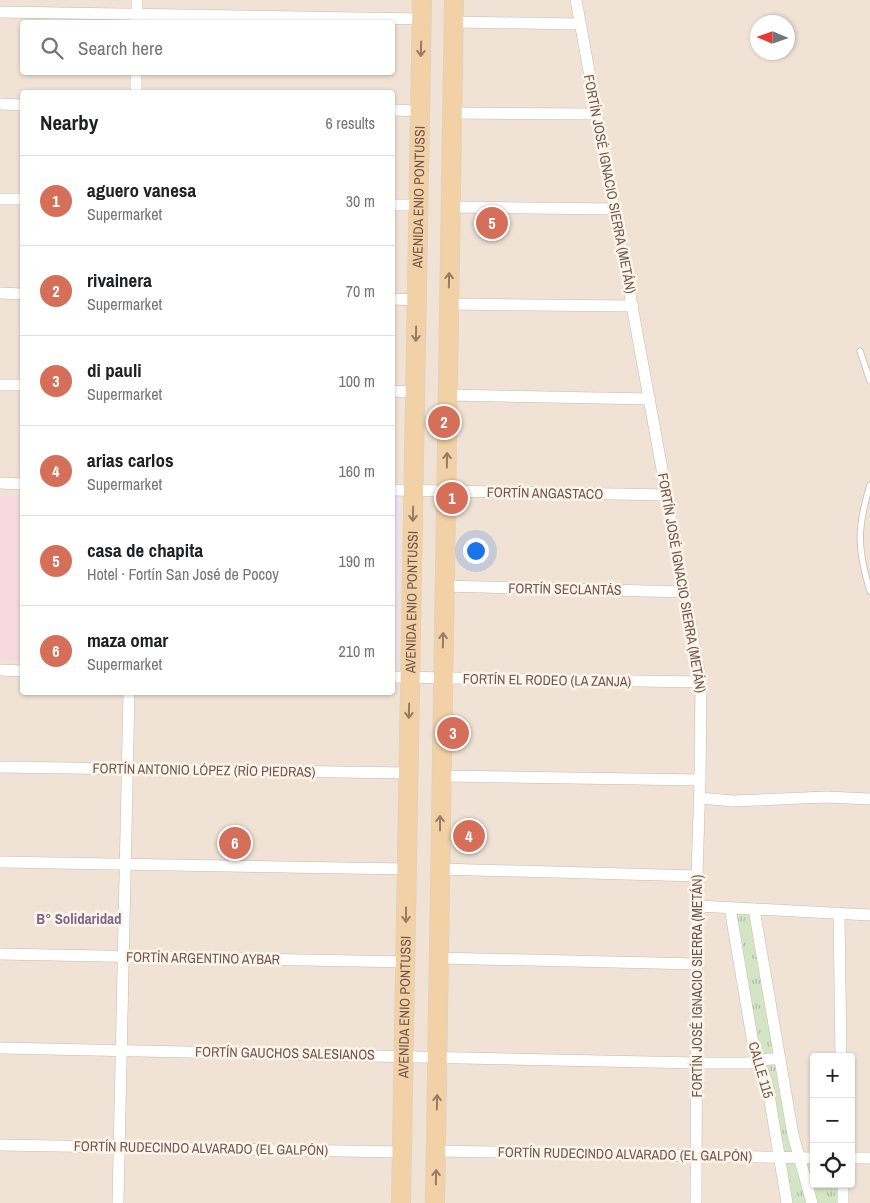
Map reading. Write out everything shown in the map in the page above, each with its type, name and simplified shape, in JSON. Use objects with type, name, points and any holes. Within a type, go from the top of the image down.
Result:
[{"type":"main road","name":"AVENIDA ENIO PONTUSSI","points":[[401,1203],[408,774],[401,677],[413,490],[422,0]]},
{"type":"main road","points":[[435,1203],[454,0]]},
{"type":"street","points":[[137,0],[137,18]]},
{"type":"street","name":"FORTÍN JOSÉ IGNACIO SIERRA (METÁN)","points":[[576,0],[701,682],[697,876],[696,1203]]},
{"type":"street","points":[[0,12],[137,18],[422,19]]},
{"type":"street","points":[[454,22],[580,24]]},
{"type":"street","points":[[136,75],[136,90]]},
{"type":"street","points":[[0,104],[20,105]]},
{"type":"street","points":[[395,110],[420,111]]},
{"type":"street","points":[[453,113],[596,114]]},
{"type":"street","points":[[0,199],[20,199]]},
{"type":"street","points":[[395,205],[418,205]]},
{"type":"street","points":[[450,207],[615,209]]},
{"type":"street","points":[[0,293],[20,294]]},
{"type":"street","points":[[395,299],[416,300]]},
{"type":"street","points":[[449,304],[633,306]]},
{"type":"street","points":[[0,385],[20,385]]},
{"type":"street","points":[[395,391],[415,392]]},
{"type":"street","points":[[448,395],[650,399]]},
{"type":"street","points":[[0,483],[20,484]]},
{"type":"street","name":"FORTÍN ANGASTACO","points":[[395,490],[667,495]]},
{"type":"street","name":"FORTÍN SECLANTÁS","points":[[444,586],[685,592]]},
{"type":"street","points":[[0,670],[20,671]]},
{"type":"street","name":"FORTÍN EL RODEO (LA ZANJA)","points":[[401,677],[701,682]]},
{"type":"street","points":[[118,1203],[128,695]]},
{"type":"street","name":"FORTÍN ANTONIO LÓPEZ (RÍO PIEDRAS)","points":[[0,767],[408,774]]},
{"type":"street","points":[[441,776],[700,780]]},
{"type":"street","points":[[700,798],[733,801],[828,797],[870,799]]},
{"type":"street","points":[[0,862],[406,869]]},
{"type":"street","points":[[440,869],[697,876]]},
{"type":"street","points":[[698,906],[870,915]]},
{"type":"street","name":"CALLE 115","points":[[730,908],[756,1062],[767,1083],[787,1203]]},
{"type":"street","points":[[754,909],[793,1135],[812,1203]]},
{"type":"street","points":[[839,913],[841,1053]]},
{"type":"street","name":"FORTÍN ARGENTINO AYBAR","points":[[0,954],[406,962]]},
{"type":"street","points":[[439,958],[697,964]]},
{"type":"street","name":"FORTÍN GAUCHOS SALESIANOS","points":[[0,1048],[404,1055],[696,1063],[756,1062],[769,1058],[780,1058]]},
{"type":"street","name":"FORTÍN RUDECINDO ALVARADO (EL GALPÓN)","points":[[0,1145],[402,1152]]},
{"type":"street","name":"FORTÍN RUDECINDO ALVARADO (EL GALPÓN)","points":[[436,1151],[810,1158]]},
{"type":"street","points":[[855,1158],[870,1158]]},
{"type":"street","points":[[843,1188],[843,1203]]},
{"type":"lane","points":[[860,351],[870,381]]},
{"type":"lane","points":[[870,485],[862,511],[860,536],[863,568],[870,591]]},
{"type":"shaded area","points":[[0,0],[870,0],[870,1203],[0,1203]]},
{"type":"shaded area","points":[[395,495],[400,495],[398,670],[395,670]]},
{"type":"shaded area","points":[[0,496],[20,496],[20,660],[0,659]]},
{"type":"green space","points":[[732,908],[754,909],[800,1158],[810,1159],[810,1188],[841,1188],[841,1203],[788,1203],[760,1067]]},
{"type":"place","name":"casa de chapita","points":[[492,223]]},
{"type":"place","name":"rivainera","points":[[444,422]]},
{"type":"place","name":"aguero vanesa","points":[[452,498]]},
{"type":"place","name":"di pauli","points":[[453,733]]},
{"type":"place","name":"arias carlos","points":[[469,836]]},
{"type":"place","name":"maza omar","points":[[235,843]]},
{"type":"district","name":"B° Solidaridad","points":[[79,918]]}]
